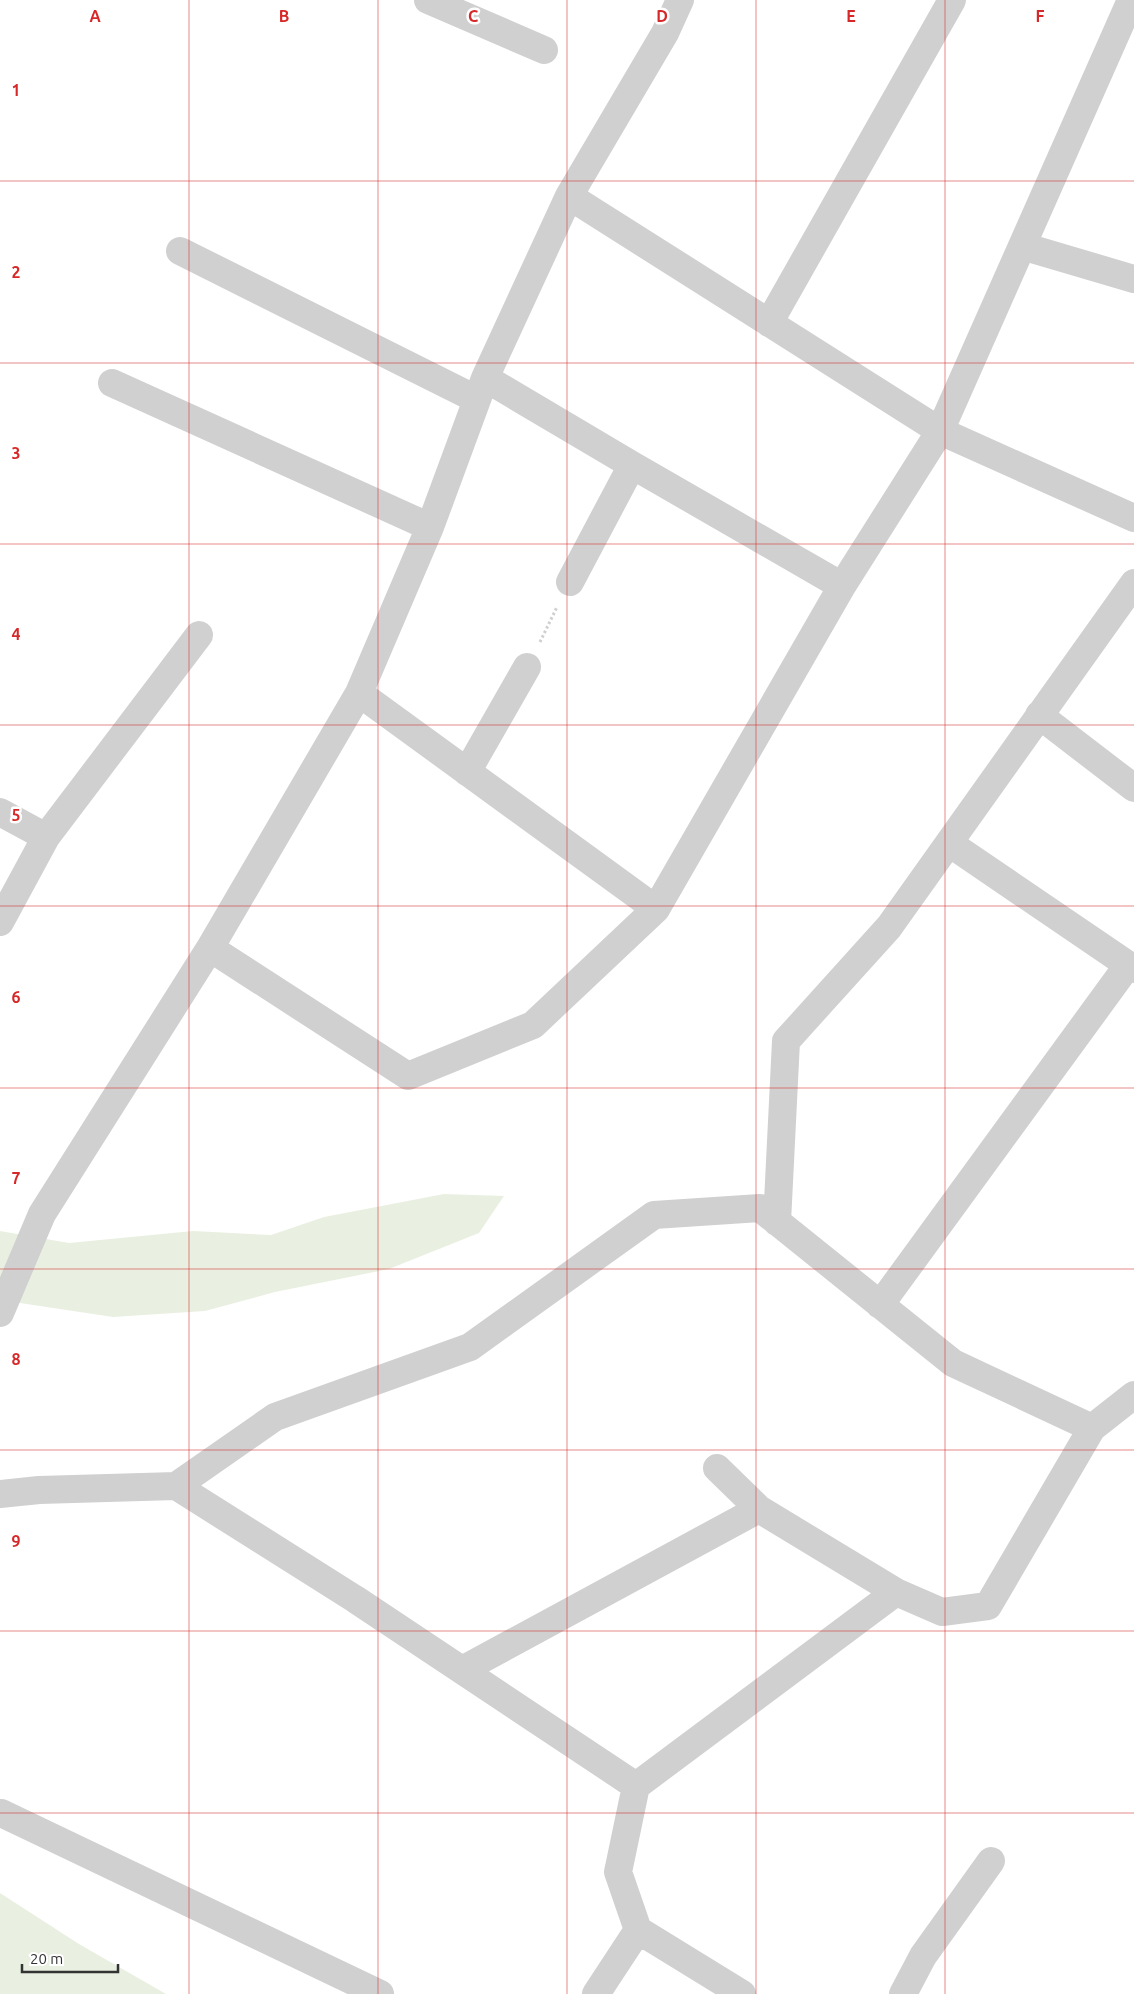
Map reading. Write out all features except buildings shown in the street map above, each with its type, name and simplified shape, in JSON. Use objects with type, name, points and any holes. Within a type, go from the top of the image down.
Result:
[{"type":"street","points":[[428,0],[544,50]]},
{"type":"street","points":[[0,1313],[42,1214],[210,948],[359,693],[430,527],[480,388],[570,196],[665,33],[680,0]]},
{"type":"street","points":[[769,323],[952,0]]},
{"type":"street","points":[[210,948],[408,1076],[534,1025],[656,909],[842,586],[940,431],[1131,0]]},
{"type":"street","points":[[570,196],[940,431],[1134,518]]},
{"type":"street","points":[[1022,246],[1134,279]]},
{"type":"street","points":[[180,251],[480,388],[632,465],[842,586]]},
{"type":"street","points":[[112,382],[430,527]]},
{"type":"street","points":[[570,582],[632,465]]},
{"type":"street","points":[[777,1222],[786,1042],[889,927],[1134,584]]},
{"type":"street","points":[[0,922],[46,837],[200,635]]},
{"type":"street","points":[[467,772],[527,667]]},
{"type":"street","points":[[359,693],[656,909]]},
{"type":"street","points":[[1039,716],[1134,788]]},
{"type":"street","points":[[0,812],[46,837]]},
{"type":"street","points":[[880,1305],[1131,967],[949,842]]},
{"type":"street","points":[[0,1494],[39,1490],[176,1486],[275,1417],[470,1347],[654,1215],[760,1208],[953,1363],[1092,1428]]},
{"type":"street","points":[[717,1468],[759,1509],[896,1592],[942,1612],[988,1606],[1092,1428],[1134,1396]]},
{"type":"street","points":[[176,1486],[355,1599],[636,1786]]},
{"type":"street","points":[[462,1670],[759,1509]]},
{"type":"street","points":[[742,1994],[638,1930],[618,1872],[636,1786],[896,1592]]},
{"type":"street","points":[[1,1813],[380,1994]]},
{"type":"street","points":[[904,1994],[923,1956],[991,1861]]},
{"type":"street","points":[[596,1994],[638,1930]]},
{"type":"path","points":[[527,667],[570,582]]},
{"type":"green space","points":[[444,1194],[504,1196],[479,1233],[389,1269],[275,1292],[205,1311],[113,1317],[0,1300],[0,1231],[69,1243],[193,1231],[271,1235],[324,1217]]},
{"type":"green space","points":[[0,1893],[79,1944],[166,1994],[0,1994]]}]
